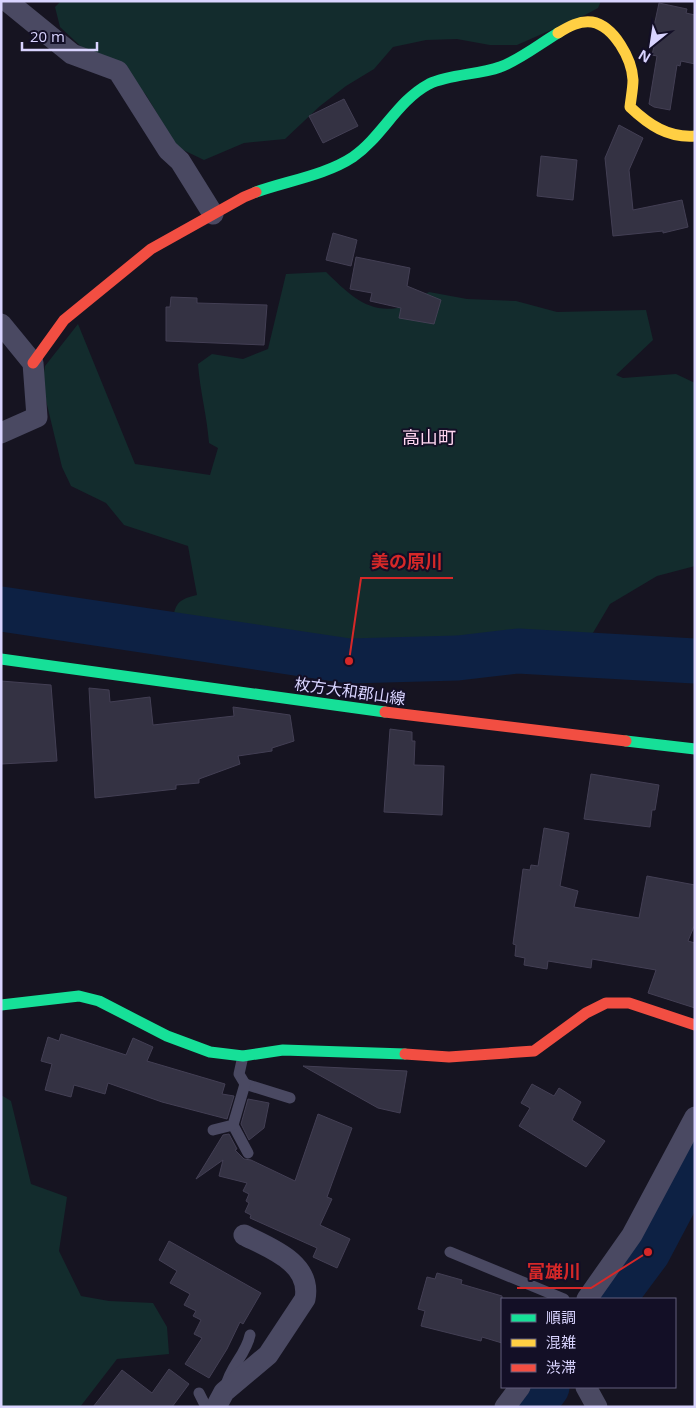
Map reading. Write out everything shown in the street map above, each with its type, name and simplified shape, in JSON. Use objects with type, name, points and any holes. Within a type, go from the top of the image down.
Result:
[{"type":"street","points":[[7,1],[72,54],[118,71],[168,150],[180,162],[213,214]]},
{"type":"street","points":[[33,363],[64,320],[151,249],[244,197],[287,180],[325,171],[352,158],[374,140],[407,100],[430,84],[501,67],[571,25],[592,22],[613,34],[626,54],[633,79],[630,107],[646,124],[680,138],[695,136]]},
{"type":"street","points":[[1,324],[33,363],[37,417],[1,433]]},
{"type":"street","name":"枚方大和郡山線","points":[[1,659],[432,719],[695,749]]},
{"type":"street","points":[[1,1005],[79,996],[99,1000],[176,1039],[210,1052],[243,1056],[283,1050],[395,1053],[449,1057],[534,1051],[586,1013],[606,1003],[629,1004],[695,1025]]},
{"type":"street","points":[[588,1298],[632,1235],[695,1117]]},
{"type":"street","points":[[220,1399],[268,1355],[306,1299],[307,1290],[290,1258],[244,1235]]},
{"type":"street","points":[[505,1407],[519,1388]]},
{"type":"street","points":[[587,1388],[597,1407]]},
{"type":"lane","points":[[243,1056],[239,1074],[244,1084],[233,1125],[248,1153]]},
{"type":"lane","points":[[244,1084],[290,1098]]},
{"type":"lane","points":[[213,1130],[221,1126],[233,1125]]},
{"type":"lane","points":[[450,1252],[562,1298]]},
{"type":"lane","points":[[220,1399],[228,1376],[247,1349],[250,1335]]},
{"type":"lane","points":[[199,1393],[206,1407]]},
{"type":"green space","points":[[61,1],[601,1],[598,8],[585,15],[517,45],[490,45],[457,39],[426,40],[393,47],[374,69],[346,86],[320,106],[285,139],[244,143],[204,160],[177,147],[146,95],[118,64],[89,54],[60,27],[55,7]]},
{"type":"green space","points":[[326,272],[361,301],[381,308],[392,309],[408,305],[429,292],[467,299],[516,301],[557,312],[646,310],[653,340],[616,375],[623,378],[676,374],[695,383],[695,566],[657,576],[610,604],[587,643],[533,643],[394,654],[322,652],[171,626],[177,605],[184,599],[197,595],[188,546],[124,525],[106,503],[71,486],[62,467],[42,384],[45,366],[78,324],[135,464],[210,475],[218,448],[209,443],[198,364],[212,354],[243,359],[268,349],[286,274]]},
{"type":"green space","points":[[1,1095],[11,1101],[31,1184],[67,1197],[59,1251],[81,1296],[109,1301],[153,1303],[167,1327],[169,1354],[117,1359],[80,1407],[1,1407]]},
{"type":"building","points":[[659,3],[687,9],[686,13],[695,15],[695,64],[681,61],[680,66],[677,65],[670,110],[654,107],[649,104],[657,56],[652,55],[654,46],[650,45]]},
{"type":"building","points":[[344,99],[358,126],[323,143],[309,116]]},
{"type":"building","points":[[619,125],[643,138],[629,170],[633,210],[682,200],[688,227],[663,233],[663,231],[613,236],[605,158]]},
{"type":"building","points":[[541,156],[577,160],[573,200],[537,196]]},
{"type":"building","points":[[333,233],[357,240],[351,266],[326,260]]},
{"type":"building","points":[[356,257],[410,268],[407,286],[441,300],[434,324],[399,318],[401,308],[370,301],[372,293],[350,289]]},
{"type":"building","points":[[171,297],[197,298],[197,303],[267,305],[264,345],[166,341],[166,307],[170,307]]},
{"type":"building","points":[[1,681],[51,685],[57,761],[1,764]]},
{"type":"building","points":[[89,688],[109,690],[110,702],[150,697],[153,725],[234,716],[233,707],[290,715],[294,741],[272,748],[272,751],[238,756],[240,764],[199,779],[199,783],[176,785],[176,789],[95,798]]},
{"type":"building","points":[[390,729],[412,732],[412,741],[415,741],[414,765],[444,766],[442,815],[384,812]]},
{"type":"building","points":[[591,774],[659,785],[655,810],[652,810],[650,827],[584,819]]},
{"type":"building","points":[[544,828],[569,833],[560,886],[578,891],[574,907],[639,918],[647,876],[695,885],[695,924],[688,941],[695,943],[695,1008],[648,993],[656,970],[592,959],[591,968],[548,961],[547,969],[524,965],[525,958],[515,956],[516,945],[513,944],[523,869],[530,870],[531,865],[538,866]]},
{"type":"building","points":[[61,1034],[126,1055],[133,1038],[153,1047],[147,1061],[225,1084],[222,1094],[234,1096],[227,1119],[162,1102],[108,1083],[105,1094],[74,1085],[71,1097],[45,1090],[52,1064],[41,1061],[48,1037],[59,1041]]},
{"type":"building","points":[[303,1066],[407,1071],[400,1113],[378,1108]]},
{"type":"building","points":[[532,1084],[554,1096],[559,1088],[581,1102],[572,1120],[605,1141],[586,1167],[519,1126],[530,1108],[521,1103]]},
{"type":"building","points":[[248,1099],[269,1103],[264,1128],[249,1140],[241,1124]]},
{"type":"building","points":[[318,1114],[352,1128],[327,1197],[332,1199],[320,1225],[350,1239],[337,1268],[313,1257],[317,1248],[250,1218],[251,1215],[245,1212],[249,1203],[246,1201],[249,1194],[243,1191],[247,1183],[219,1176],[223,1160],[196,1179],[223,1135],[229,1134],[237,1149],[235,1150],[244,1159],[251,1160],[295,1181]]},
{"type":"building","points":[[169,1241],[261,1293],[243,1324],[240,1322],[227,1349],[209,1378],[185,1364],[202,1338],[194,1334],[201,1320],[193,1316],[196,1311],[184,1305],[190,1294],[170,1283],[177,1271],[159,1260]]},
{"type":"building","points":[[437,1273],[462,1280],[461,1284],[502,1296],[501,1343],[482,1337],[481,1341],[421,1326],[425,1311],[418,1309],[427,1277],[435,1279]]},
{"type":"building","points":[[169,1369],[189,1384],[172,1407],[93,1407],[122,1370],[152,1393]]},
{"type":"waterway","points":[[1,609],[349,661],[458,658],[518,651],[695,661]]},
{"type":"waterway","points":[[614,1298],[648,1252],[695,1163]]},
{"type":"waterway","points":[[532,1407],[546,1388]]},
{"type":"traffic: fast","points":[[256,192],[331,169],[353,157],[373,140],[408,100],[429,84],[446,78],[483,72],[500,67],[522,56],[558,33]]},
{"type":"traffic: fast","points":[[1,659],[385,712]]},
{"type":"traffic: fast","points":[[626,741],[695,749]]},
{"type":"traffic: fast","points":[[1,1005],[79,996],[99,1001],[167,1036],[210,1052],[243,1056],[283,1050],[405,1054]]},
{"type":"traffic: slow","points":[[558,33],[574,24],[583,22],[592,22],[608,30],[625,53],[632,72],[630,107],[652,125],[660,129],[676,135],[695,136]]},
{"type":"traffic: jam","points":[[33,363],[64,320],[151,249],[256,192]]},
{"type":"traffic: jam","points":[[385,712],[626,741]]},
{"type":"traffic: jam","points":[[405,1054],[449,1057],[534,1051],[586,1013],[606,1003],[629,1003],[695,1025]]},
{"type":"place","name":"美の原川","points":[[349,661]]},
{"type":"place","name":"富雄川","points":[[648,1252]]},
{"type":"district","name":"高山町","points":[[429,437]]}]
